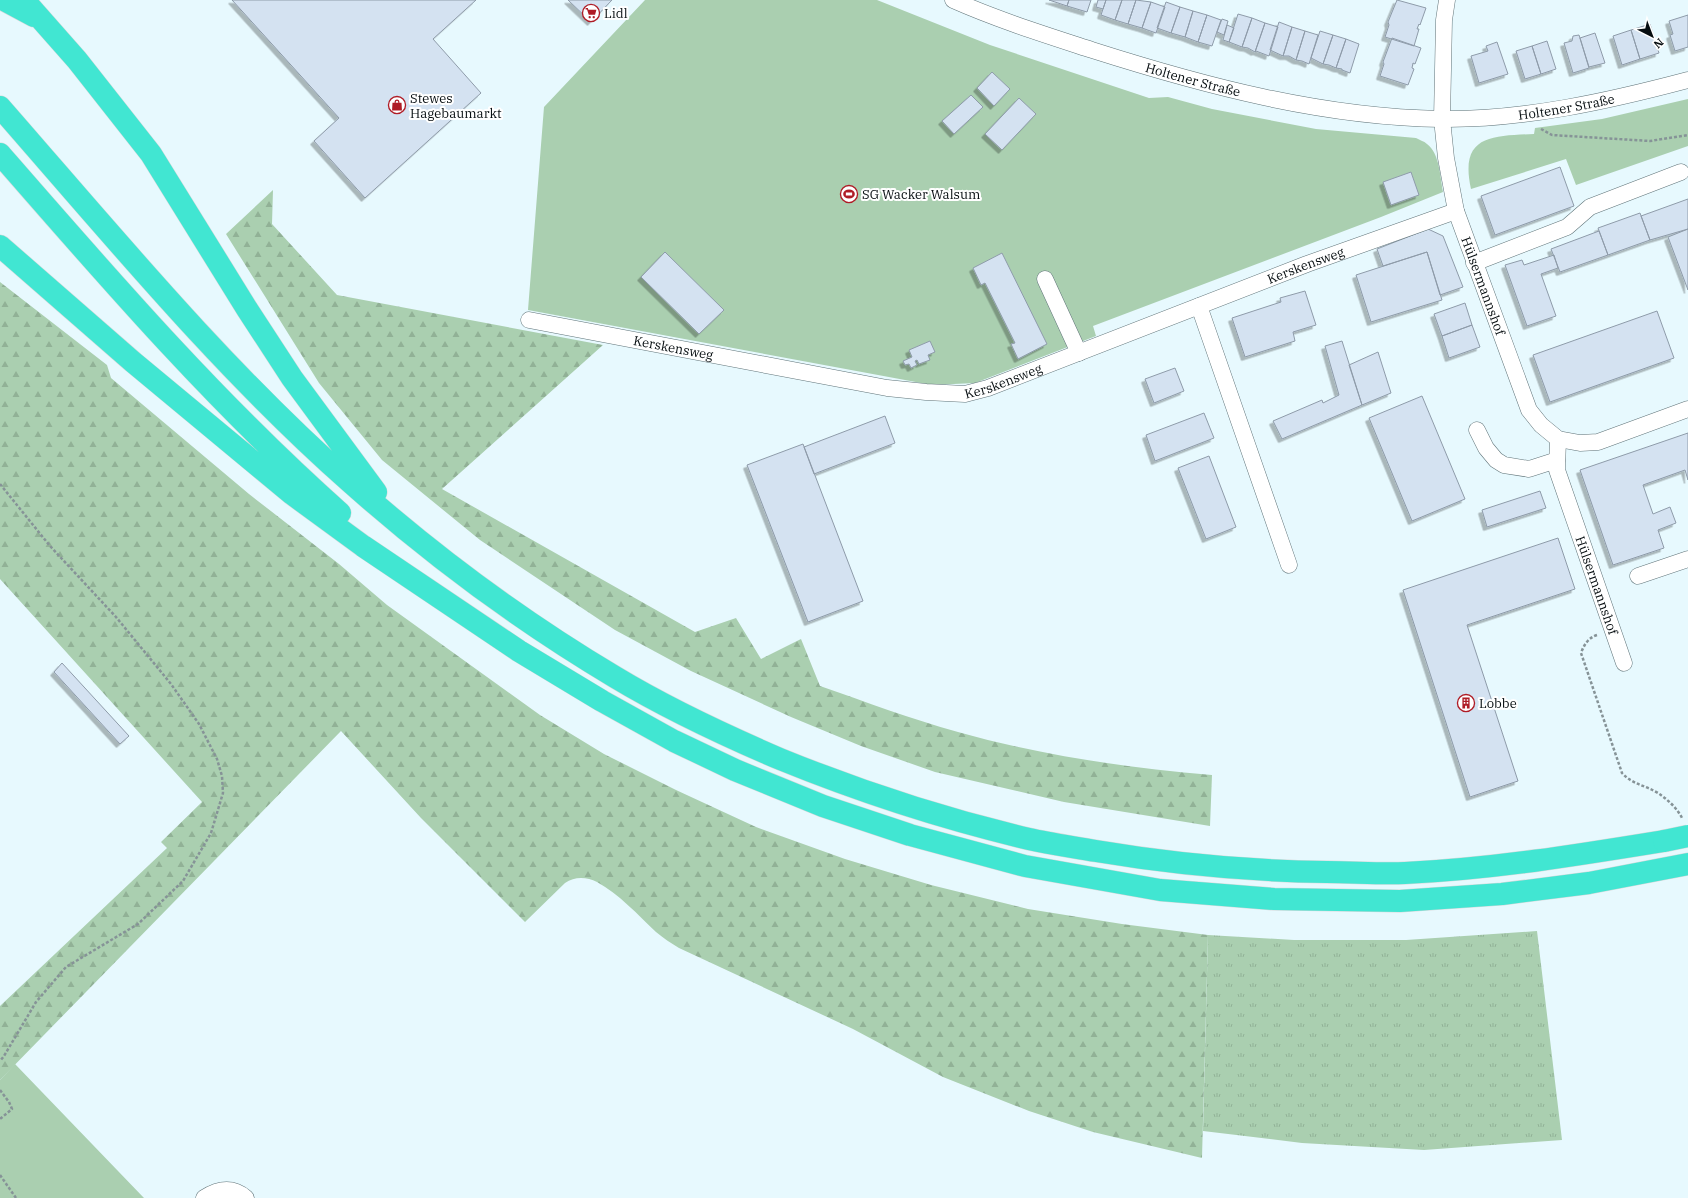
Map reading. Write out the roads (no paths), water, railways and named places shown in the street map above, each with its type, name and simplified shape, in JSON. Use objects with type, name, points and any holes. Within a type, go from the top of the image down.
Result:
[{"type":"highway","points":[[4,0],[39,19]]},
{"type":"highway","points":[[24,0],[39,19],[77,60],[151,154],[247,310],[292,378],[400,525]]},
{"type":"highway","points":[[0,107],[200,332],[266,401],[324,458],[400,525],[457,570],[535,627],[617,679],[687,717],[749,746],[833,780],[921,810],[1032,840],[1159,861],[1278,871],[1400,873],[1493,867],[1590,853],[1664,841],[1686,830]]},
{"type":"highway","points":[[0,154],[160,335],[243,422],[304,481],[366,537],[437,595]]},
{"type":"highway","points":[[0,246],[127,358],[292,494],[363,546],[519,651],[602,701],[674,741],[735,770],[823,806],[910,835],[1024,866],[1160,890],[1274,899],[1400,901],[1502,894],[1589,883],[1681,865]]},
{"type":"street","name":"Holtener Straße","points":[[953,0],[1027,28],[1164,73],[1238,92],[1320,107],[1379,115],[1442,119],[1514,115],[1615,99],[1688,80]]},
{"type":"street","points":[[1442,119],[1444,20],[1447,0]]},
{"type":"street","name":"Hülsermannshof","points":[[1442,119],[1446,158],[1456,211],[1529,410],[1541,425],[1558,439],[1580,443],[1598,442],[1688,409]]},
{"type":"street","points":[[1474,263],[1567,227],[1590,207],[1682,172]]},
{"type":"street","name":"Kerskensweg","points":[[529,320],[879,386],[926,392],[965,394],[988,388],[1307,264],[1456,211]]},
{"type":"street","points":[[1044,279],[1078,353]]},
{"type":"street","points":[[1199,306],[1289,565]]},
{"type":"street","points":[[1477,430],[1486,448],[1496,460],[1504,465],[1530,469],[1557,460]]},
{"type":"street","name":"Hülsermannshof","points":[[1558,439],[1557,470],[1624,663]]},
{"type":"street","points":[[1638,576],[1688,559]]},
{"type":"street","points":[[204,1198],[211,1193],[224,1190],[234,1190],[246,1198]]},
{"type":"place","name":"Lidl","points":[[591,13]]},
{"type":"place","name":"Stewes Hagebaumarkt","points":[[397,105]]},
{"type":"place","name":"SG Wacker Walsum","points":[[849,194]]},
{"type":"place","name":"Lobbe","points":[[1466,703]]}]
